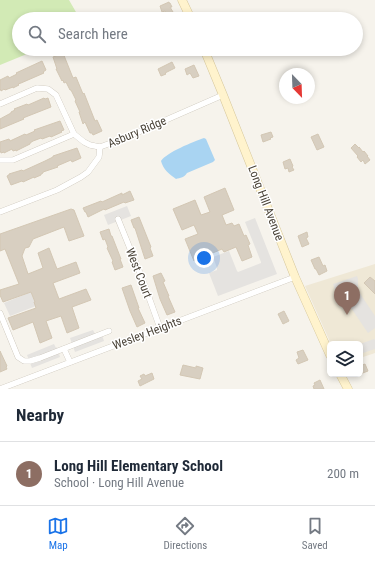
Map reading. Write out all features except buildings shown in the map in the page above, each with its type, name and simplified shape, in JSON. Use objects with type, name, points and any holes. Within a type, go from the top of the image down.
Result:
[{"type":"street","points":[[182,0],[188,12]]},
{"type":"street","name":"Long Hill Avenue","points":[[207,56],[295,277],[327,348]]},
{"type":"street","points":[[0,104],[37,88],[48,89],[56,95],[74,134],[90,145],[100,147]]},
{"type":"street","name":"Asbury Ridge","points":[[0,212],[57,190],[81,177],[88,172],[99,157],[100,147],[127,137],[223,95]]},
{"type":"street","points":[[0,160],[13,160],[74,134]]},
{"type":"street","name":"West Court","points":[[118,219],[160,328]]},
{"type":"street","name":"Wesley Heights","points":[[0,389],[295,277]]},
{"type":"street","points":[[0,314],[18,357],[24,361],[30,361],[109,331]]},
{"type":"street","points":[[64,349],[70,362]]},
{"type":"street","points":[[342,377],[348,389]]},
{"type":"shaded area","points":[[127,206],[131,216],[108,225],[104,215]]},
{"type":"shaded area","points":[[255,218],[277,274],[218,296],[209,273],[217,270],[213,257],[229,251],[238,272],[261,263],[245,222]]},
{"type":"shaded area","points":[[375,264],[375,353],[363,357],[363,341],[330,341],[305,286]]},
{"type":"shaded area","points":[[357,276],[358,288],[352,288],[336,293],[333,284]]},
{"type":"shaded area","points":[[31,292],[36,306],[10,316],[4,303]]},
{"type":"shaded area","points":[[359,292],[375,316],[375,328],[368,333],[345,299]]},
{"type":"shaded area","points":[[93,330],[95,334],[101,332],[104,341],[75,352],[70,338]]},
{"type":"shaded area","points":[[374,339],[375,349],[363,353],[363,343]]},
{"type":"shaded area","points":[[54,344],[56,348],[57,347],[60,357],[32,368],[27,355]]},
{"type":"green space","points":[[0,0],[69,0],[76,12],[12,12],[12,56],[22,56],[0,65]]},
{"type":"water","points":[[204,138],[206,139],[215,160],[213,162],[176,179],[163,166],[161,161],[169,154]]},
{"type":"place","name":"Long Hill Elementary School","points":[[347,315]]}]
